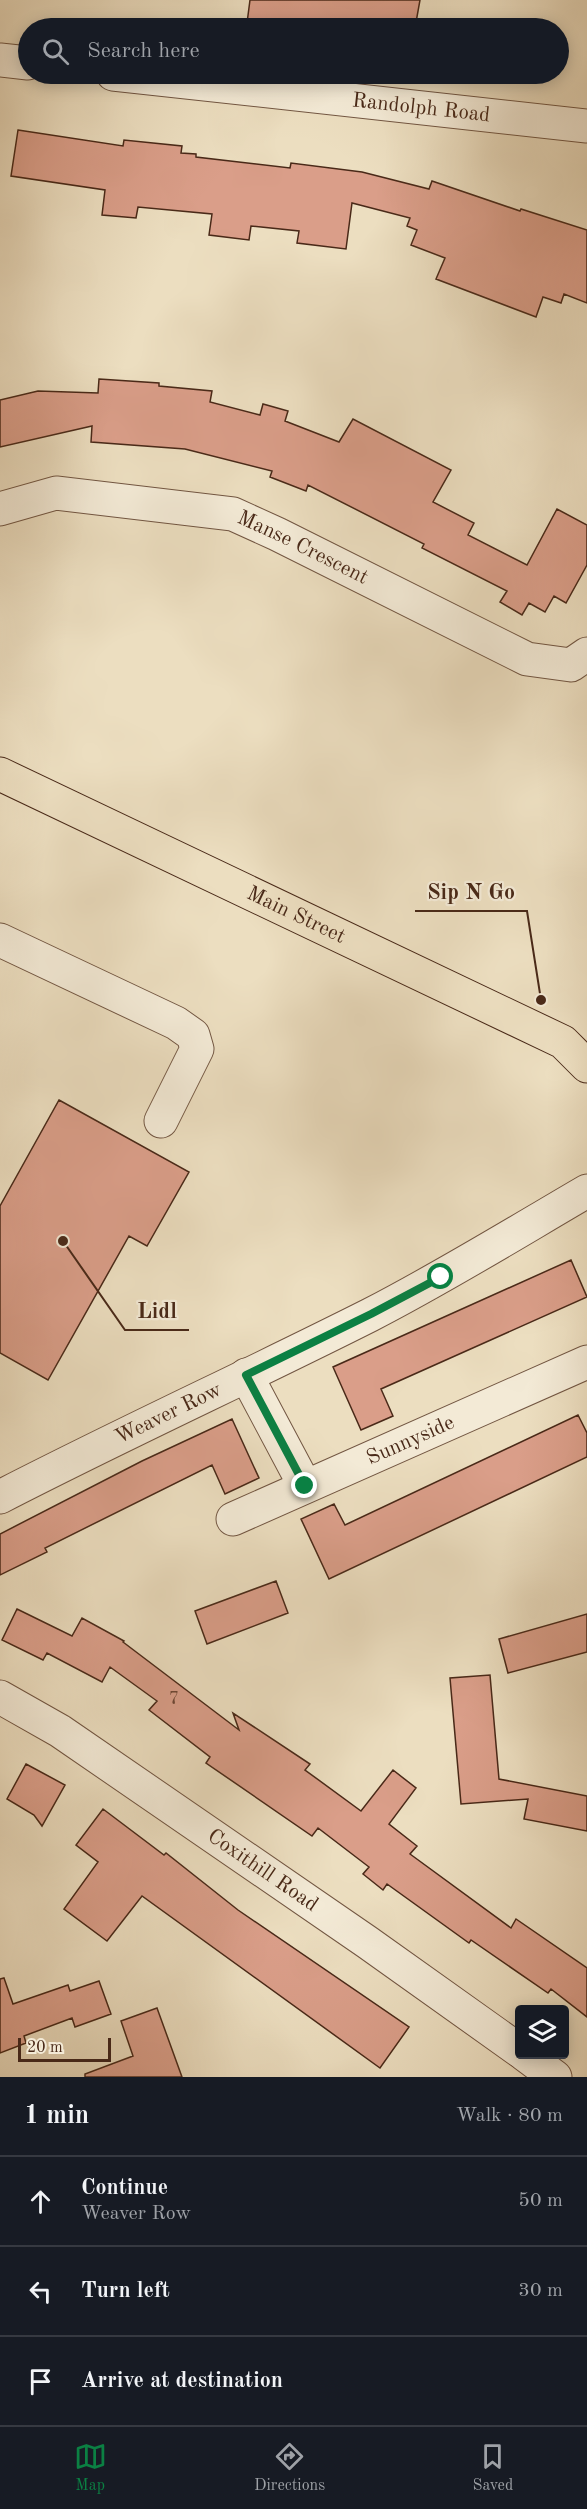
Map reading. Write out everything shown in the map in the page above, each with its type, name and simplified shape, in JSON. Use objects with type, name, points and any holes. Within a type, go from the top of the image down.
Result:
[{"type":"main road","name":"Main Street","points":[[0,774],[563,1042],[587,1065]]},
{"type":"street","points":[[0,60],[18,62]]},
{"type":"street","name":"Randolph Road","points":[[204,84],[587,126]]},
{"type":"street","name":"Manse Crescent","points":[[0,509],[56,493],[232,514],[277,534],[527,659],[571,665],[587,654]]},
{"type":"street","points":[[0,940],[176,1023],[193,1035],[197,1049],[161,1121]]},
{"type":"street","name":"Weaver Row","points":[[0,1497],[421,1288],[587,1191]]},
{"type":"street","name":"Sunnyside","points":[[233,1520],[587,1362]]},
{"type":"street","points":[[246,1375],[305,1486]]},
{"type":"street","name":"Coxithill Road","points":[[0,1697],[60,1731],[367,1942],[515,2048]]},
{"type":"street","points":[[530,2059],[555,2077]]},
{"type":"building","points":[[250,0],[420,0],[417,18],[248,18]]},
{"type":"building","points":[[18,130],[123,146],[124,140],[182,146],[181,153],[196,154],[196,157],[290,168],[291,163],[362,172],[429,189],[432,181],[520,211],[521,209],[587,230],[587,303],[564,294],[561,303],[543,297],[536,317],[436,279],[445,258],[411,245],[417,230],[407,226],[410,218],[352,203],[346,249],[297,243],[299,231],[251,226],[249,240],[209,235],[212,214],[138,207],[136,218],[102,215],[105,190],[11,176]]},
{"type":"building","points":[[99,379],[159,383],[159,386],[212,391],[210,402],[260,415],[263,404],[288,411],[285,421],[339,442],[353,419],[451,470],[433,502],[474,523],[468,535],[527,565],[557,509],[587,525],[587,565],[566,603],[554,596],[545,612],[529,603],[522,615],[500,602],[507,591],[422,548],[424,544],[308,485],[306,491],[270,477],[272,471],[185,449],[91,442],[92,426],[0,447],[0,400],[38,391],[98,393]]},
{"type":"building","points":[[59,1100],[189,1172],[147,1246],[129,1236],[48,1380],[0,1353],[0,1206]]},
{"type":"building","points":[[571,1260],[587,1297],[381,1389],[393,1416],[361,1430],[333,1367]]},
{"type":"building","points":[[578,1415],[587,1433],[587,1457],[329,1579],[301,1519],[334,1504],[345,1525]]},
{"type":"building","points":[[232,1419],[259,1478],[225,1494],[212,1465],[45,1548],[47,1552],[0,1575],[0,1534],[142,1461]]},
{"type":"building","points":[[276,1581],[288,1613],[207,1644],[195,1611]]},
{"type":"building","points":[[17,1609],[72,1636],[82,1618],[124,1641],[239,1730],[233,1713],[310,1764],[305,1770],[361,1811],[393,1770],[416,1788],[389,1824],[417,1846],[410,1854],[511,1928],[516,1919],[587,1968],[587,2017],[551,1989],[548,1993],[471,1940],[469,1943],[387,1884],[383,1890],[363,1874],[369,1867],[318,1828],[312,1836],[206,1763],[210,1757],[149,1710],[157,1701],[110,1667],[102,1682],[47,1653],[43,1660],[2,1640]]},
{"type":"building","points":[[587,1614],[587,1652],[508,1673],[499,1639]]},
{"type":"building","points":[[490,1675],[499,1779],[587,1796],[587,1831],[524,1819],[528,1799],[461,1804],[450,1678]]},
{"type":"building","points":[[26,1764],[65,1785],[42,1826],[34,1815],[7,1799]]},
{"type":"building","points":[[103,1809],[164,1855],[166,1853],[238,1910],[409,2027],[380,2068],[142,1896],[107,1941],[64,1909],[98,1862],[76,1845]]},
{"type":"building","points":[[4,1978],[13,2004],[68,1985],[70,1991],[99,1981],[111,2014],[75,2027],[72,2018],[24,2036],[26,2043],[0,2053],[0,1979]]},
{"type":"building","points":[[157,2008],[182,2077],[85,2077],[85,2074],[133,2056],[121,2021]]},
{"type":"place","name":"Sip N Go","points":[[541,1000]]},
{"type":"place","name":"Lidl","points":[[63,1241]]},
{"type":"route","points":[[305,1486],[246,1375],[441,1277]]}]
